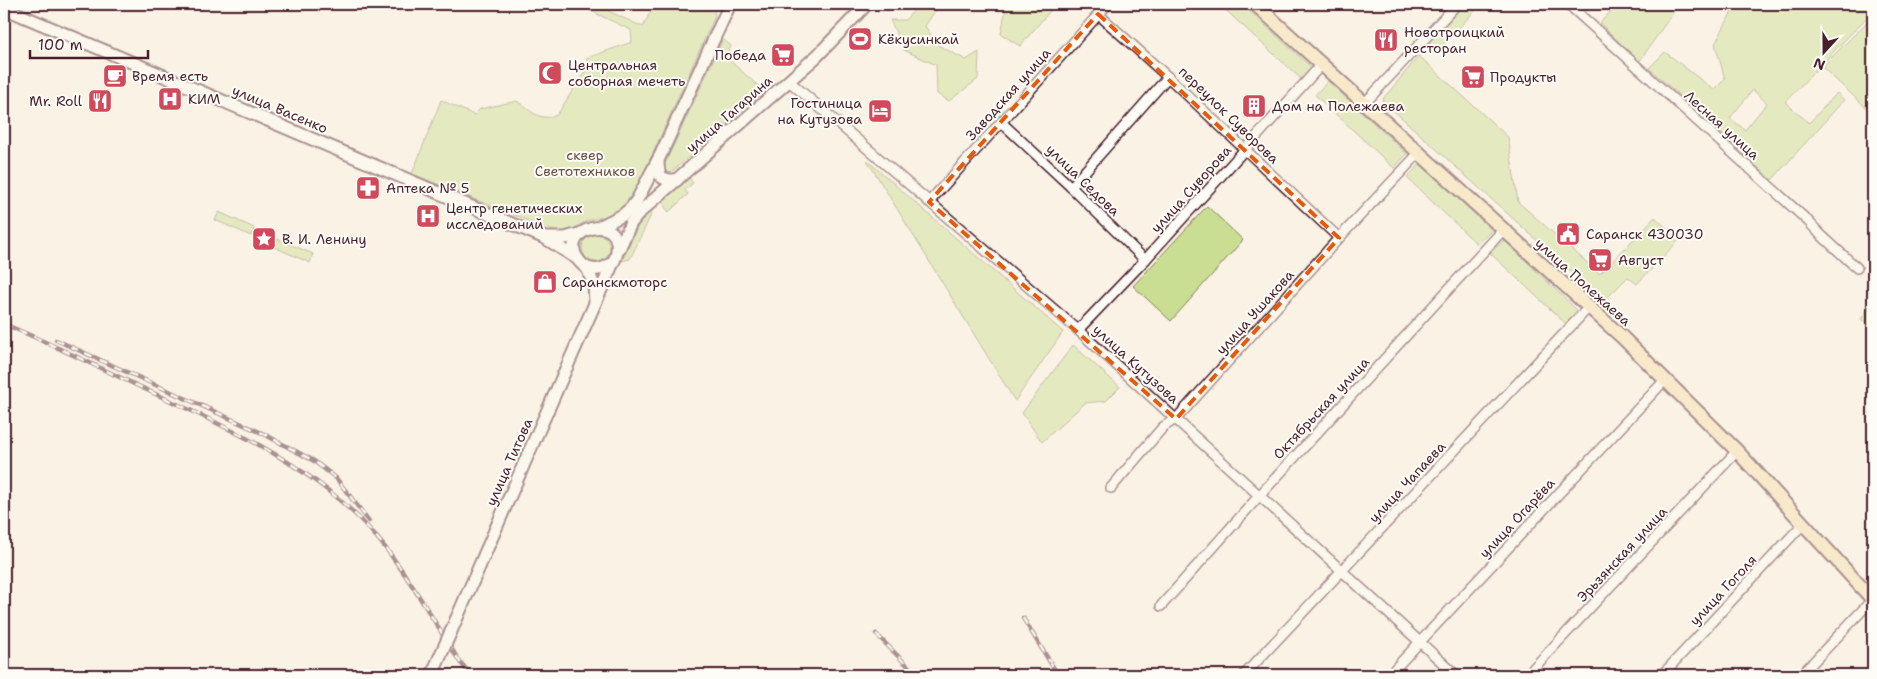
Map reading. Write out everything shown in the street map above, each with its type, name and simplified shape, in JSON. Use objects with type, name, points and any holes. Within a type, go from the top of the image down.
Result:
[{"type":"main road","name":"улица Гагарина","points":[[616,256],[632,223],[640,212],[826,48],[867,4]]},
{"type":"main road","name":"улица Полежаева","points":[[1255,4],[1589,307],[1666,380],[1737,451],[1873,600]]},
{"type":"main road","points":[[623,214],[637,200],[658,158],[726,5]]},
{"type":"main road","name":"улица Васенко","points":[[4,8],[545,238],[578,259]]},
{"type":"main road","points":[[658,158],[659,174],[663,179],[677,180]]},
{"type":"main road","points":[[596,303],[594,285],[587,268],[578,259],[574,246],[579,234],[588,228],[600,227],[623,214],[653,201]]},
{"type":"main road","points":[[587,268],[599,270],[610,265],[616,256],[615,237],[608,230],[600,227]]},
{"type":"main road","name":"улица Васенко","points":[[545,238],[565,238],[579,234]]},
{"type":"main road","name":"улица Титова","points":[[432,675],[616,256]]},
{"type":"street","name":"Заводская улица","points":[[929,202],[1108,4]]},
{"type":"street","points":[[1364,104],[1457,4]]},
{"type":"street","name":"Лесная улица","points":[[1568,4],[1857,268]]},
{"type":"street","name":"переулок Суворова","points":[[1098,14],[1168,77],[1339,238]]},
{"type":"street","name":"улица Суворова","points":[[1078,330],[1145,260],[1322,64]]},
{"type":"street","points":[[1071,187],[1168,77]]},
{"type":"street","name":"улица Кутузова","points":[[789,81],[1078,330],[1456,675]]},
{"type":"street","name":"улица Седова","points":[[1001,122],[1071,187],[1145,260]]},
{"type":"street","name":"улица Ушакова","points":[[1111,488],[1164,426],[1176,420],[1339,238],[1419,153]]},
{"type":"street","name":"Октябрьская улица","points":[[1161,606],[1258,496],[1503,230]]},
{"type":"street","name":"улица Чапаева","points":[[1244,675],[1589,307]]},
{"type":"street","name":"улица Огарёва","points":[[1389,675],[1666,380]]},
{"type":"street","name":"Эрьзянская улица","points":[[1527,675],[1737,451]]},
{"type":"street","name":"улица Гоголя","points":[[1662,675],[1804,523]]},
{"type":"street","points":[[1801,675],[1873,600]]},
{"type":"highlighted area","points":[[1098,14],[1339,238],[1176,419],[929,202]]},
{"type":"green space","name":"сквер Светотехников","points":[[581,4],[593,4],[643,27],[654,4],[709,4],[714,9],[715,16],[638,186],[623,207],[610,215],[586,221],[570,231],[559,233],[412,174],[441,100],[474,115],[480,109],[517,101],[531,112],[551,117],[557,115],[585,71],[587,58],[632,42],[631,30],[580,6]]},
{"type":"green space","points":[[920,4],[940,4],[925,26],[938,45],[966,60],[979,52],[978,79],[949,101],[937,94],[936,65],[904,50],[890,20],[905,20]]},
{"type":"green space","points":[[1018,4],[1056,4],[1020,46],[1001,34],[1006,7]]},
{"type":"green space","points":[[1219,4],[1242,4],[1312,68],[1301,79]]},
{"type":"green space","points":[[1465,4],[1481,4],[1434,55],[1425,47]]},
{"type":"green space","points":[[1617,4],[1679,4],[1639,62],[1600,23]]},
{"type":"green space","points":[[1731,4],[1873,4],[1873,11],[1785,102],[1809,123],[1837,93],[1844,100],[1772,180],[1649,68],[1665,52],[1714,90],[1725,79],[1715,44],[1735,6]],"holes":[[[1753,90],[1767,103],[1745,130],[1730,118]]]},
{"type":"green space","points":[[1873,16],[1873,114],[1822,67]]},
{"type":"green space","points":[[723,39],[731,46],[726,57],[757,85],[767,89],[669,174],[666,174],[663,168]]},
{"type":"green space","points":[[1419,56],[1508,137],[1518,202],[1600,274],[1655,217],[1679,240],[1637,284],[1628,277],[1604,301],[1382,100]]},
{"type":"green space","points":[[1328,81],[1407,154],[1394,168],[1315,95]]},
{"type":"green space","points":[[867,160],[1063,332],[1015,401]]},
{"type":"green space","points":[[1420,164],[1492,230],[1477,244],[1407,178]]},
{"type":"green space","points":[[688,176],[693,183],[685,190],[688,194],[669,212],[665,207],[663,199]]},
{"type":"green space","points":[[1207,206],[1243,240],[1171,321],[1133,286]]},
{"type":"green space","points":[[650,210],[652,213],[630,259],[622,261],[641,220]]},
{"type":"green space","points":[[219,212],[254,228],[251,236],[215,220]]},
{"type":"green space","points":[[596,234],[606,238],[610,248],[606,258],[596,262],[586,258],[582,248],[586,238]]},
{"type":"green space","points":[[278,239],[313,254],[310,263],[274,247]]},
{"type":"green space","points":[[1504,240],[1577,310],[1566,324],[1490,253]]},
{"type":"green space","points":[[1873,301],[1873,328],[1861,319]]},
{"type":"green space","points":[[1073,345],[1120,387],[1106,401],[1085,403],[1042,442],[1022,413]]},
{"type":"railway","points":[[4,324],[252,441],[281,458],[334,495],[358,517],[387,550],[413,586],[460,662],[471,675]]},
{"type":"railway","points":[[56,340],[262,433],[314,461],[336,478],[369,521]]},
{"type":"railway","points":[[1023,618],[1058,675]]},
{"type":"railway","points":[[876,634],[910,668],[922,675]]},
{"type":"place","name":"Кёкусинкай","points":[[860,39]]},
{"type":"place","name":"Новотроицкий ресторан","points":[[1386,40]]},
{"type":"place","name":"Победа","points":[[783,55]]},
{"type":"place","name":"Центральная соборная мечеть","points":[[550,73]]},
{"type":"place","name":"Время есть","points":[[115,76]]},
{"type":"place","name":"Продукты","points":[[1473,77]]},
{"type":"place","name":"КИМ","points":[[170,99]]},
{"type":"place","name":"Mr. Roll","points":[[100,101]]},
{"type":"place","name":"Дом на Полежаева","points":[[1254,106]]},
{"type":"place","name":"Гостиница на Кутузова","points":[[880,111]]},
{"type":"place","name":"Аптека № 5","points":[[368,188]]},
{"type":"place","name":"Центр генетических исследований","points":[[428,216]]},
{"type":"place","name":"Саранск 430030","points":[[1568,234]]},
{"type":"place","name":"В. И. Ленину","points":[[264,239]]},
{"type":"place","name":"Август","points":[[1600,260]]},
{"type":"place","name":"Саранскмоторс","points":[[545,282]]}]
